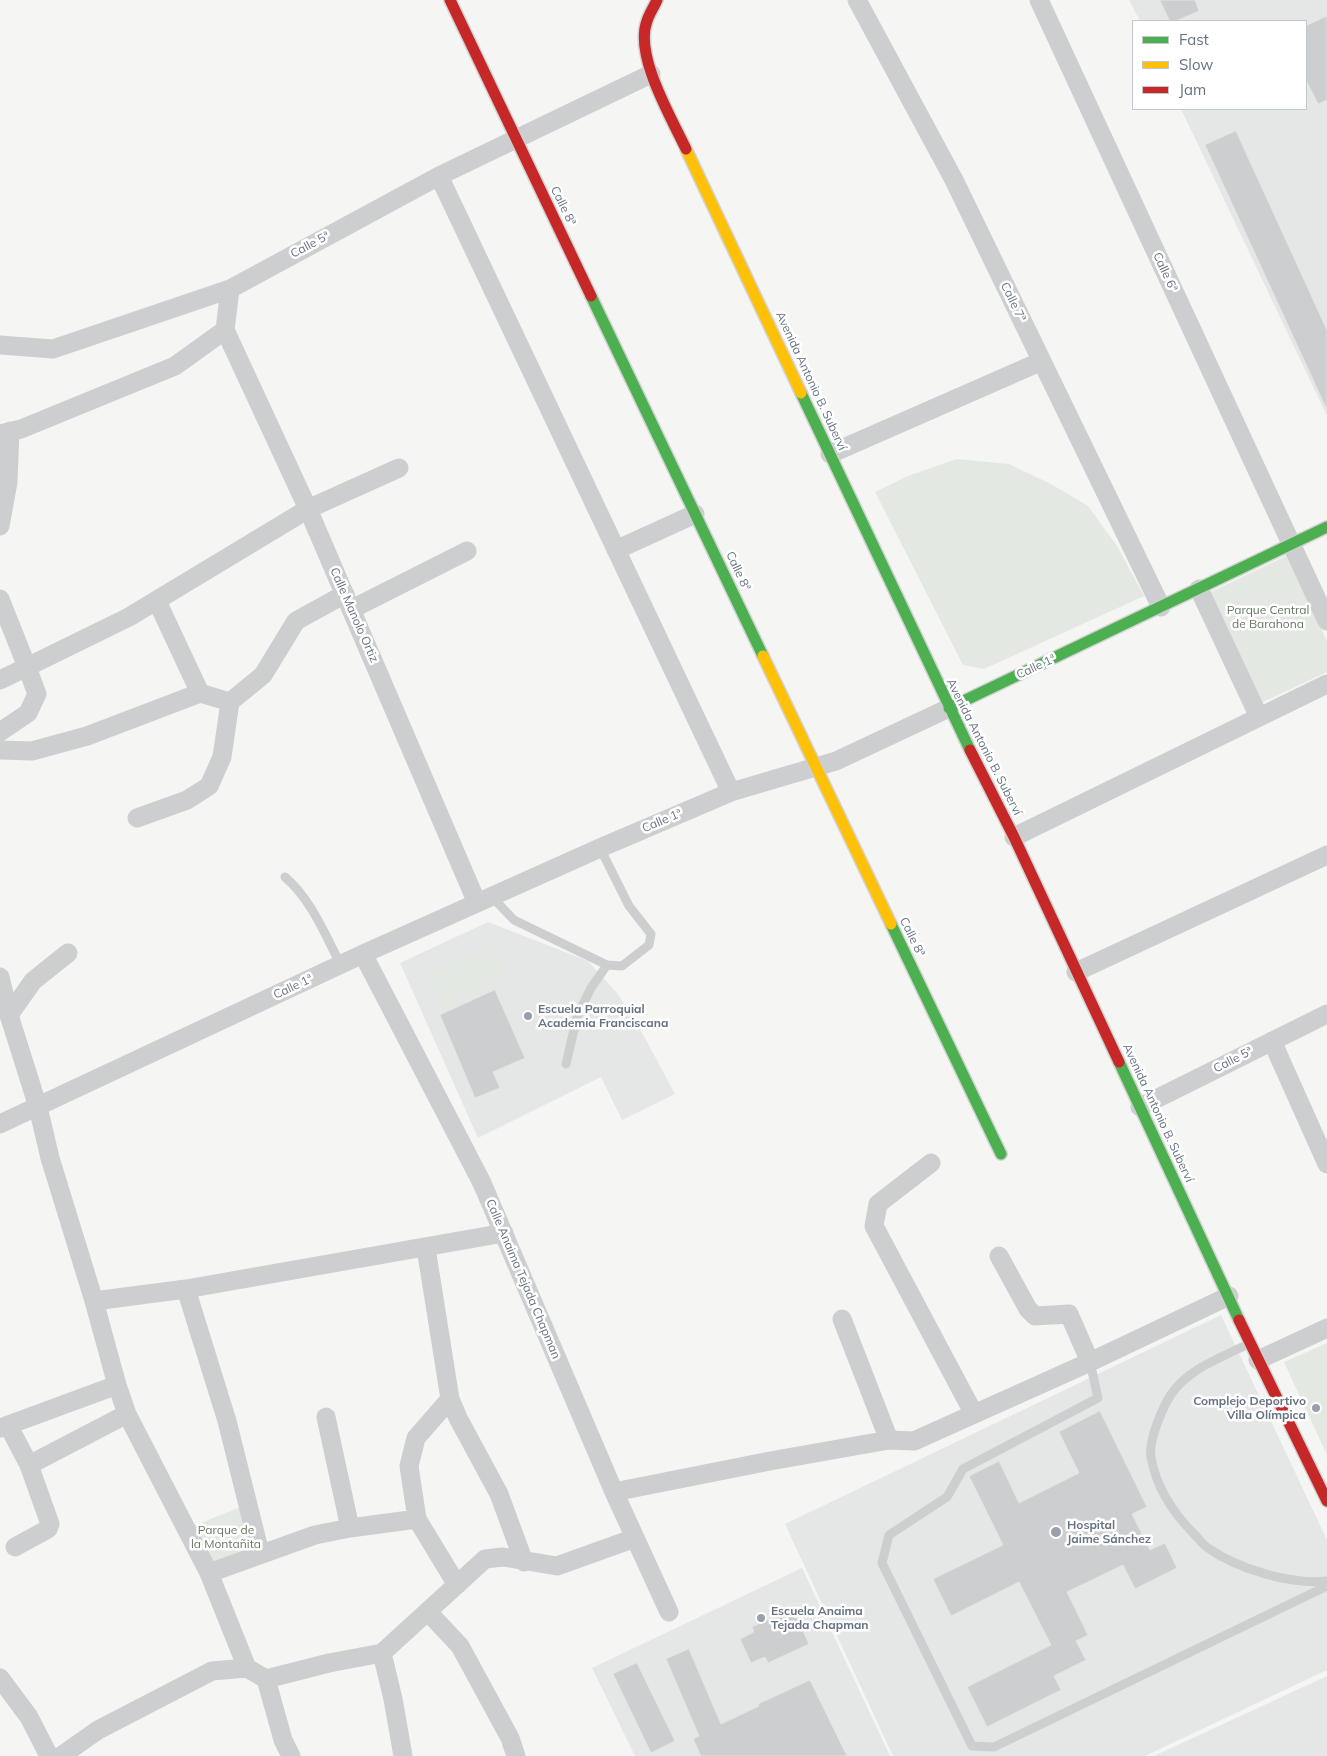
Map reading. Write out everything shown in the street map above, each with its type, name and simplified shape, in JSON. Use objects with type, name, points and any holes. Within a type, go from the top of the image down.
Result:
[{"type":"street","name":"Calle 8ª","points":[[450,0],[1001,1154]]},
{"type":"street","name":"Avenida Antonio B. Suberví","points":[[657,0],[646,22],[644,41],[651,74],[949,708],[1014,837],[1254,1351],[1327,1501]]},
{"type":"street","name":"Calle 7ª","points":[[857,0],[954,180],[1161,607]]},
{"type":"street","name":"Calle 6ª","points":[[1039,0],[1327,621]]},
{"type":"street","name":"Calle 5ª","points":[[0,345],[53,349],[230,289],[439,176],[651,74]]},
{"type":"street","points":[[439,176],[730,792]]},
{"type":"street","points":[[0,526],[8,482],[5,432],[30,425],[175,366],[225,330],[230,289]]},
{"type":"street","name":"Calle Manolo Ortiz","points":[[225,330],[308,509],[483,900]]},
{"type":"street","points":[[830,454],[1042,360]]},
{"type":"street","points":[[0,680],[129,618],[308,509],[399,468]]},
{"type":"street","points":[[616,550],[695,514]]},
{"type":"street","name":"Calle 1ª","points":[[0,1124],[363,954],[600,848],[730,792],[836,761],[1327,527]]},
{"type":"street","points":[[137,818],[187,800],[209,786],[222,757],[230,702],[263,675],[296,621],[348,602],[467,551]]},
{"type":"street","points":[[1199,589],[1259,717]]},
{"type":"street","points":[[0,599],[37,694],[28,712],[0,732]]},
{"type":"street","points":[[156,601],[200,693]]},
{"type":"street","points":[[1014,837],[1327,684]]},
{"type":"street","points":[[0,750],[32,751],[78,738],[200,693],[230,702]]},
{"type":"street","points":[[1076,972],[1327,855]]},
{"type":"street","points":[[9,1015],[33,981],[68,953]]},
{"type":"street","name":"Calle Anaima Tejada Chapman","points":[[363,954],[482,1183],[614,1492],[669,1612]]},
{"type":"street","points":[[0,976],[9,1015],[38,1107],[50,1158],[127,1414],[209,1573],[247,1668]]},
{"type":"street","name":"Calle 5ª","points":[[1140,1107],[1327,1014]]},
{"type":"street","points":[[1272,1041],[1327,1164]]},
{"type":"street","points":[[931,1164],[878,1204],[874,1226],[974,1414]]},
{"type":"street","points":[[94,1301],[186,1289],[504,1233]]},
{"type":"street","points":[[426,1248],[450,1399],[458,1418],[499,1494],[524,1562]]},
{"type":"street","points":[[999,1256],[1028,1309],[1035,1316],[1069,1314],[1090,1362]]},
{"type":"street","points":[[186,1289],[228,1421],[260,1554]]},
{"type":"street","points":[[614,1492],[770,1460],[889,1440],[914,1441],[1090,1362],[1229,1296]]},
{"type":"street","points":[[842,1319],[889,1440]]},
{"type":"street","points":[[1254,1351],[1327,1328]]},
{"type":"street","points":[[15,1547],[48,1528],[50,1524],[29,1464],[4,1427],[117,1385]]},
{"type":"street","points":[[450,1399],[416,1438],[409,1466],[417,1519],[457,1585]]},
{"type":"street","points":[[29,1464],[127,1414]]},
{"type":"street","points":[[326,1418],[350,1528]]},
{"type":"street","points":[[209,1573],[315,1535],[417,1519]]},
{"type":"street","points":[[61,1756],[98,1730],[212,1671],[247,1668],[266,1679],[329,1663],[382,1653],[485,1559],[504,1557],[524,1562],[557,1566],[635,1538]]},
{"type":"street","points":[[428,1612],[460,1646],[510,1738],[516,1756]]},
{"type":"street","points":[[382,1653],[393,1699],[403,1756]]},
{"type":"street","points":[[0,1678],[29,1717],[50,1756]]},
{"type":"street","points":[[266,1679],[283,1740],[291,1756]]},
{"type":"lane","points":[[483,900],[514,920],[607,965],[622,966],[649,945],[651,934],[629,906],[600,848]]},
{"type":"lane","points":[[285,877],[296,886],[312,911],[341,965]]},
{"type":"lane","points":[[566,1064],[576,1018],[591,988],[607,965]]},
{"type":"lane","points":[[1254,1351],[1196,1369],[1172,1393],[1156,1424],[1150,1455],[1162,1491],[1178,1518],[1208,1548],[1235,1562],[1278,1577],[1312,1582],[1327,1581]]},
{"type":"lane","points":[[1090,1362],[1098,1398],[963,1469],[947,1497],[889,1535],[882,1562],[972,1746],[994,1747],[1327,1586]]},
{"type":"shaded area","points":[[1129,0],[1327,0],[1327,416],[1181,110],[1307,110],[1307,20],[1139,20]]},
{"type":"shaded area","name":"Escuela Parroquial Academia Franciscana","points":[[488,922],[588,961],[618,994],[645,1038],[675,1094],[622,1120],[601,1077],[478,1138],[400,963]]},
{"type":"shaded area","name":"Hospital Jaime Sánchez","points":[[1221,1315],[1327,1540],[1327,1670],[1145,1756],[893,1756],[785,1524]]},
{"type":"shaded area","name":"Escuela Anaima Tejada Chapman","points":[[802,1568],[890,1756],[635,1756],[592,1668]]},
{"type":"shaded area","points":[[1327,1676],[1327,1756],[1154,1756]]},
{"type":"green space","points":[[957,459],[1009,464],[1051,484],[1088,506],[1117,546],[1144,596],[984,669],[963,665],[875,492],[908,476]]},
{"type":"green space","name":"Parque Central de Barahona","points":[[1286,556],[1327,641],[1327,672],[1261,703],[1209,593]]},
{"type":"green space","points":[[495,945],[510,981],[444,1008],[429,972]]},
{"type":"green space","name":"Complejo Deportivo Villa Olímpica","points":[[1327,1343],[1327,1455],[1284,1362]]},
{"type":"green space","name":"Parque de la Montañita","points":[[243,1506],[255,1551],[211,1568],[191,1527]]},
{"type":"building","points":[[1160,0],[1195,0],[1199,11],[1178,20],[1170,20]]},
{"type":"building","points":[[1327,16],[1327,100],[1318,104],[1307,82],[1307,26]]},
{"type":"building","points":[[1236,131],[1327,330],[1327,410],[1205,145]]},
{"type":"building","points":[[495,990],[525,1058],[493,1072],[500,1088],[475,1098],[440,1015]]},
{"type":"building","points":[[1100,1411],[1147,1507],[1132,1514],[1150,1550],[1165,1543],[1177,1568],[1135,1589],[1123,1565],[1067,1592],[1088,1635],[1076,1641],[1086,1660],[1054,1676],[1061,1690],[987,1727],[967,1687],[1051,1645],[1019,1582],[951,1616],[933,1579],[1003,1545],[969,1476],[999,1461],[1019,1503],[1079,1473],[1059,1432]]},
{"type":"building","points":[[793,1609],[809,1644],[768,1663],[765,1657],[751,1663],[740,1639],[754,1632],[752,1627]]},
{"type":"building","points":[[689,1649],[721,1724],[759,1706],[758,1704],[810,1680],[847,1756],[701,1756],[693,1739],[699,1736],[666,1659]]},
{"type":"building","points":[[637,1663],[675,1741],[651,1753],[613,1674]]},
{"type":"traffic: fast","points":[[591,296],[763,656]]},
{"type":"traffic: fast","points":[[801,393],[970,750]]},
{"type":"traffic: fast","points":[[949,708],[1327,527]]},
{"type":"traffic: fast","points":[[891,924],[1001,1154]]},
{"type":"traffic: fast","points":[[1119,1062],[1239,1320]]},
{"type":"traffic: slow","points":[[686,149],[801,393]]},
{"type":"traffic: slow","points":[[763,656],[891,924]]},
{"type":"traffic: jam","points":[[450,0],[591,296]]},
{"type":"traffic: jam","points":[[657,0],[647,21],[644,35],[646,51],[656,86],[686,149]]},
{"type":"traffic: jam","points":[[970,750],[1014,837],[1119,1062]]},
{"type":"traffic: jam","points":[[1239,1320],[1327,1501]]},
{"type":"place","name":"Escuela Parroquial Academia Franciscana","points":[[528,1016]]},
{"type":"place","name":"Complejo Deportivo Villa Olímpica","points":[[1316,1408]]},
{"type":"place","name":"Hospital Jaime Sánchez","points":[[1056,1532]]},
{"type":"place","name":"Escuela Anaima Tejada Chapman","points":[[761,1618]]}]
